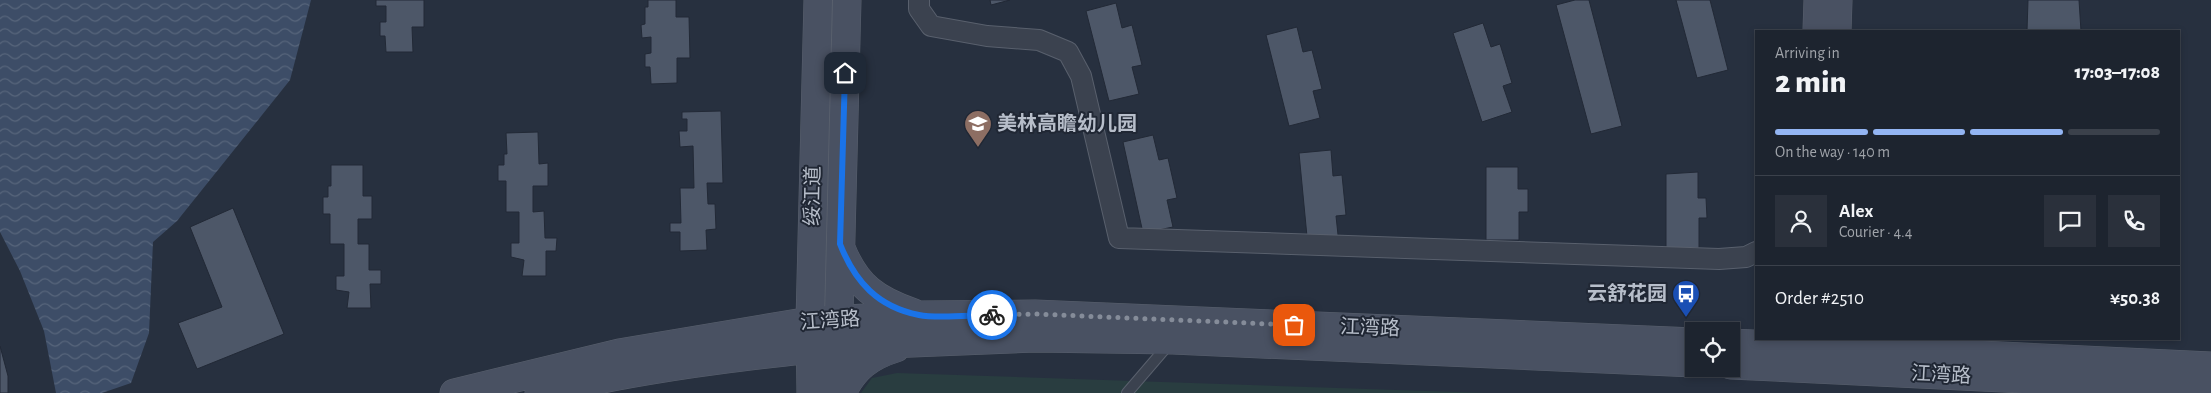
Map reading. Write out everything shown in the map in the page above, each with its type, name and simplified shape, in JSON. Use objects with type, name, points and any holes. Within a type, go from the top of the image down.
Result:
[{"type":"main road","name":"绥江道","points":[[811,393],[810,321],[818,0]]},
{"type":"main road","name":"绥江道","points":[[837,393],[841,349],[850,318],[840,244],[847,0]]},
{"type":"main road","points":[[1817,30],[1818,0]]},
{"type":"main road","points":[[1837,30],[1838,0]]},
{"type":"main road","points":[[840,244],[848,264],[864,288],[890,304],[920,316]]},
{"type":"main road","points":[[812,245],[819,269],[850,318],[919,342]]},
{"type":"main road","name":"江湾路","points":[[454,393],[619,353],[810,321],[850,318],[1035,314],[1685,342]]},
{"type":"main road","points":[[818,393],[826,374],[841,349],[850,318]]},
{"type":"main road","name":"江湾路","points":[[539,393],[629,374],[745,356],[811,349],[841,349],[919,342],[1035,338],[1173,340],[1685,363]]},
{"type":"main road","points":[[842,393],[851,375],[872,356],[919,342]]},
{"type":"main road","name":"江湾路","points":[[1740,345],[2211,388]]},
{"type":"main road","name":"江湾路","points":[[1740,364],[1819,352],[2211,366]]},
{"type":"street","points":[[919,0],[919,9],[931,26],[987,36],[1038,40],[1068,52],[1081,76],[1118,238],[1719,259],[1746,257],[1755,252]]},
{"type":"lane","points":[[1127,393],[1173,340]]},
{"type":"green space","points":[[897,373],[1487,393],[861,393],[872,378]]},
{"type":"water","points":[[0,0],[311,0],[290,80],[177,221],[153,242],[149,333],[131,383],[102,393],[56,393],[44,331],[20,271],[0,232]]},
{"type":"building","points":[[376,0],[424,0],[424,27],[412,27],[413,52],[386,52],[385,36],[380,36],[380,22],[386,22],[386,6],[376,6]]},
{"type":"building","points":[[648,0],[676,0],[676,17],[689,17],[690,58],[677,58],[677,83],[651,84],[650,67],[645,67],[645,54],[651,53],[651,37],[642,38],[641,25],[645,24],[645,7],[648,7]]},
{"type":"building","points":[[990,0],[1010,0],[991,5]]},
{"type":"building","points":[[1575,0],[1589,0],[1622,126],[1591,134],[1556,5]]},
{"type":"building","points":[[1676,0],[1710,0],[1728,70],[1697,78]]},
{"type":"building","points":[[2028,0],[2079,0],[2081,30],[2027,30]]},
{"type":"building","points":[[1116,3],[1122,28],[1132,25],[1142,65],[1132,67],[1139,94],[1109,101],[1086,11]]},
{"type":"building","points":[[1483,23],[1491,47],[1500,44],[1512,83],[1503,86],[1512,112],[1482,122],[1453,33]]},
{"type":"building","points":[[1297,27],[1303,52],[1312,50],[1322,89],[1313,91],[1320,118],[1289,126],[1266,35]]},
{"type":"building","points":[[721,111],[723,183],[707,183],[708,204],[715,204],[716,229],[706,230],[707,250],[680,251],[680,232],[670,232],[670,223],[681,223],[680,188],[694,188],[693,146],[680,147],[679,131],[687,131],[687,119],[682,119],[682,112]]},
{"type":"building","points":[[538,132],[539,164],[548,163],[548,186],[533,186],[533,212],[544,211],[545,238],[557,238],[556,251],[546,251],[546,276],[522,276],[524,260],[511,257],[511,243],[519,243],[519,212],[506,212],[506,181],[498,181],[498,165],[504,165],[504,154],[507,154],[506,133]]},
{"type":"building","points":[[1153,135],[1159,160],[1168,158],[1177,198],[1167,200],[1173,227],[1143,233],[1123,142]]},
{"type":"building","points":[[1331,150],[1333,176],[1342,175],[1346,215],[1336,216],[1339,244],[1308,247],[1299,153]]},
{"type":"building","points":[[331,165],[363,165],[363,196],[372,196],[372,219],[358,219],[358,244],[369,244],[369,270],[381,270],[381,284],[370,284],[371,308],[347,308],[349,292],[336,290],[336,276],[344,276],[344,244],[330,244],[330,214],[323,214],[323,197],[328,197],[328,186],[331,186]]},
{"type":"building","points":[[1486,167],[1518,167],[1518,189],[1528,189],[1528,212],[1519,212],[1519,240],[1486,240]]},
{"type":"building","points":[[1698,172],[1698,198],[1706,198],[1707,218],[1699,218],[1699,248],[1666,248],[1666,174]]},
{"type":"building","points":[[233,208],[284,334],[197,369],[178,323],[222,307],[190,227]]},
{"type":"building","points":[[0,346],[8,376],[8,393],[0,393]]},
{"type":"way so far","points":[[992,315],[1035,314],[1294,325]]},
{"type":"place","name":"美林高瞻幼儿园","points":[[978,148]]},
{"type":"place","name":"云舒花园","points":[[1686,318]]},
{"type":"route","points":[[845,73],[840,244],[848,264],[857,279],[864,288],[876,296],[903,310],[920,316],[992,315]]}]
